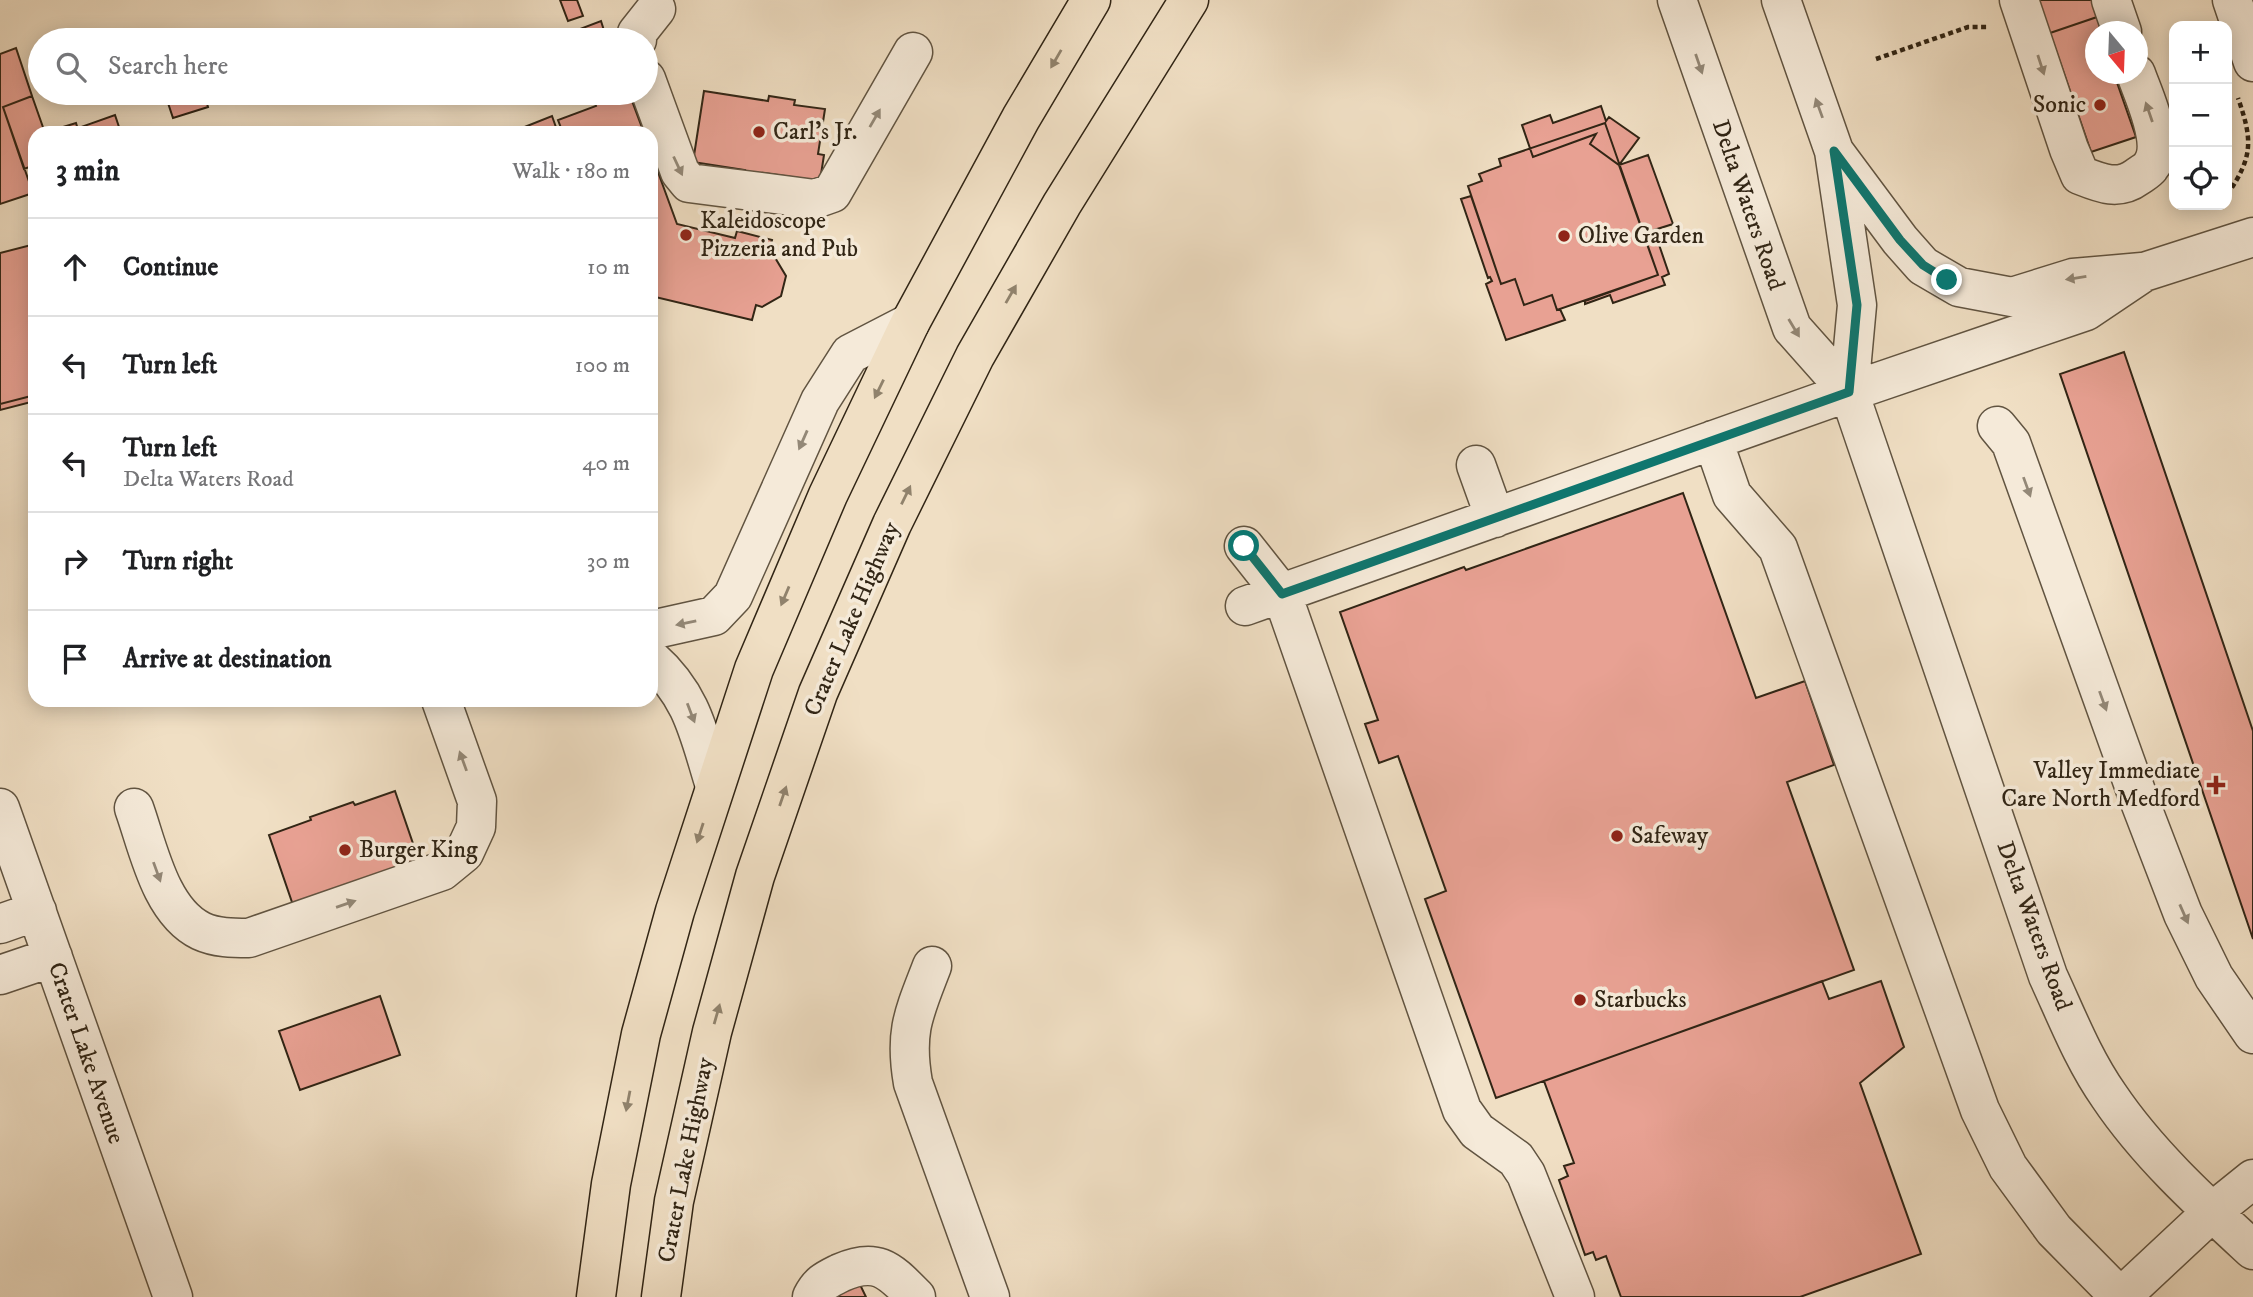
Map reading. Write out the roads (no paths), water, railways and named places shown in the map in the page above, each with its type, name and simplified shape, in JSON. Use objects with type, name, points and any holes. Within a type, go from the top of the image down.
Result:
[{"type":"main road","points":[[596,1297],[611,1184],[641,1034],[674,911],[759,657],[828,495],[911,323],[1021,118],[1091,0]]},
{"type":"main road","name":"Crater Lake Highway","points":[[661,1297],[674,1201],[712,1031],[755,876],[818,692],[891,524],[975,356],[1062,204],[1189,0]]},
{"type":"street","name":"Delta Waters Road","points":[[1676,0],[1792,328],[1849,392],[2048,976],[2086,1058],[2109,1096],[2138,1134],[2212,1212],[2253,1250]]},
{"type":"street","name":"Delta Waters Road","points":[[1781,0],[1834,151],[1857,305],[1849,392]]},
{"type":"street","points":[[2111,0],[2118,21]]},
{"type":"street","points":[[2232,0],[2244,76]]},
{"type":"street","points":[[2023,10],[2080,175],[2104,185],[2128,183],[2150,167],[2158,151],[2154,126],[2139,84]]},
{"type":"street","points":[[656,105],[680,172],[689,183],[815,199],[832,193],[913,52]]},
{"type":"street","points":[[1834,151],[1915,257],[1923,265],[1959,287],[2012,297],[2073,278],[2144,272],[2253,237]]},
{"type":"street","points":[[1245,607],[1849,392],[2086,311],[2144,272]]},
{"type":"street","points":[[658,628],[714,616],[733,596],[820,401],[850,355],[911,323]]},
{"type":"street","points":[[1997,426],[2011,443],[2183,914],[2214,977],[2253,1034]]},
{"type":"street","points":[[1713,440],[1732,495],[1778,548],[1980,1110],[2008,1167],[2054,1230],[2120,1297],[2212,1212],[2253,1179]]},
{"type":"street","points":[[1476,465],[1495,518]]},
{"type":"street","points":[[1244,546],[1282,594],[1462,1110],[1477,1131],[1516,1159],[1526,1174],[1575,1297]]},
{"type":"street","points":[[658,665],[670,676],[689,706],[715,786]]},
{"type":"street","points":[[134,808],[169,902],[184,919],[201,931],[222,937],[249,938],[442,871],[464,853],[476,827],[477,802],[443,707]]},
{"type":"street","name":"Crater Lake Avenue","points":[[0,808],[173,1297]]},
{"type":"street","points":[[0,924],[37,911]]},
{"type":"street","points":[[0,975],[53,957]]},
{"type":"street","points":[[932,966],[910,1024],[908,1053],[913,1083],[990,1297]]},
{"type":"street","points":[[812,1297],[818,1284],[852,1268],[871,1264],[889,1271],[915,1297]]},
{"type":"street","points":[[845,1297],[868,1286],[888,1283],[915,1297]]},
{"type":"place","name":"Sonic","points":[[2100,105]]},
{"type":"place","name":"Carl's Jr.","points":[[759,132]]},
{"type":"place","name":"Kaleidoscope Pizzeria and Pub","points":[[686,235]]},
{"type":"place","name":"Olive Garden","points":[[1564,236]]},
{"type":"place","name":"Valley Immediate Care North Medford","points":[[2216,785]]},
{"type":"place","name":"Safeway","points":[[1617,836]]},
{"type":"place","name":"Burger King","points":[[345,850]]},
{"type":"place","name":"Starbucks","points":[[1580,1000]]}]
